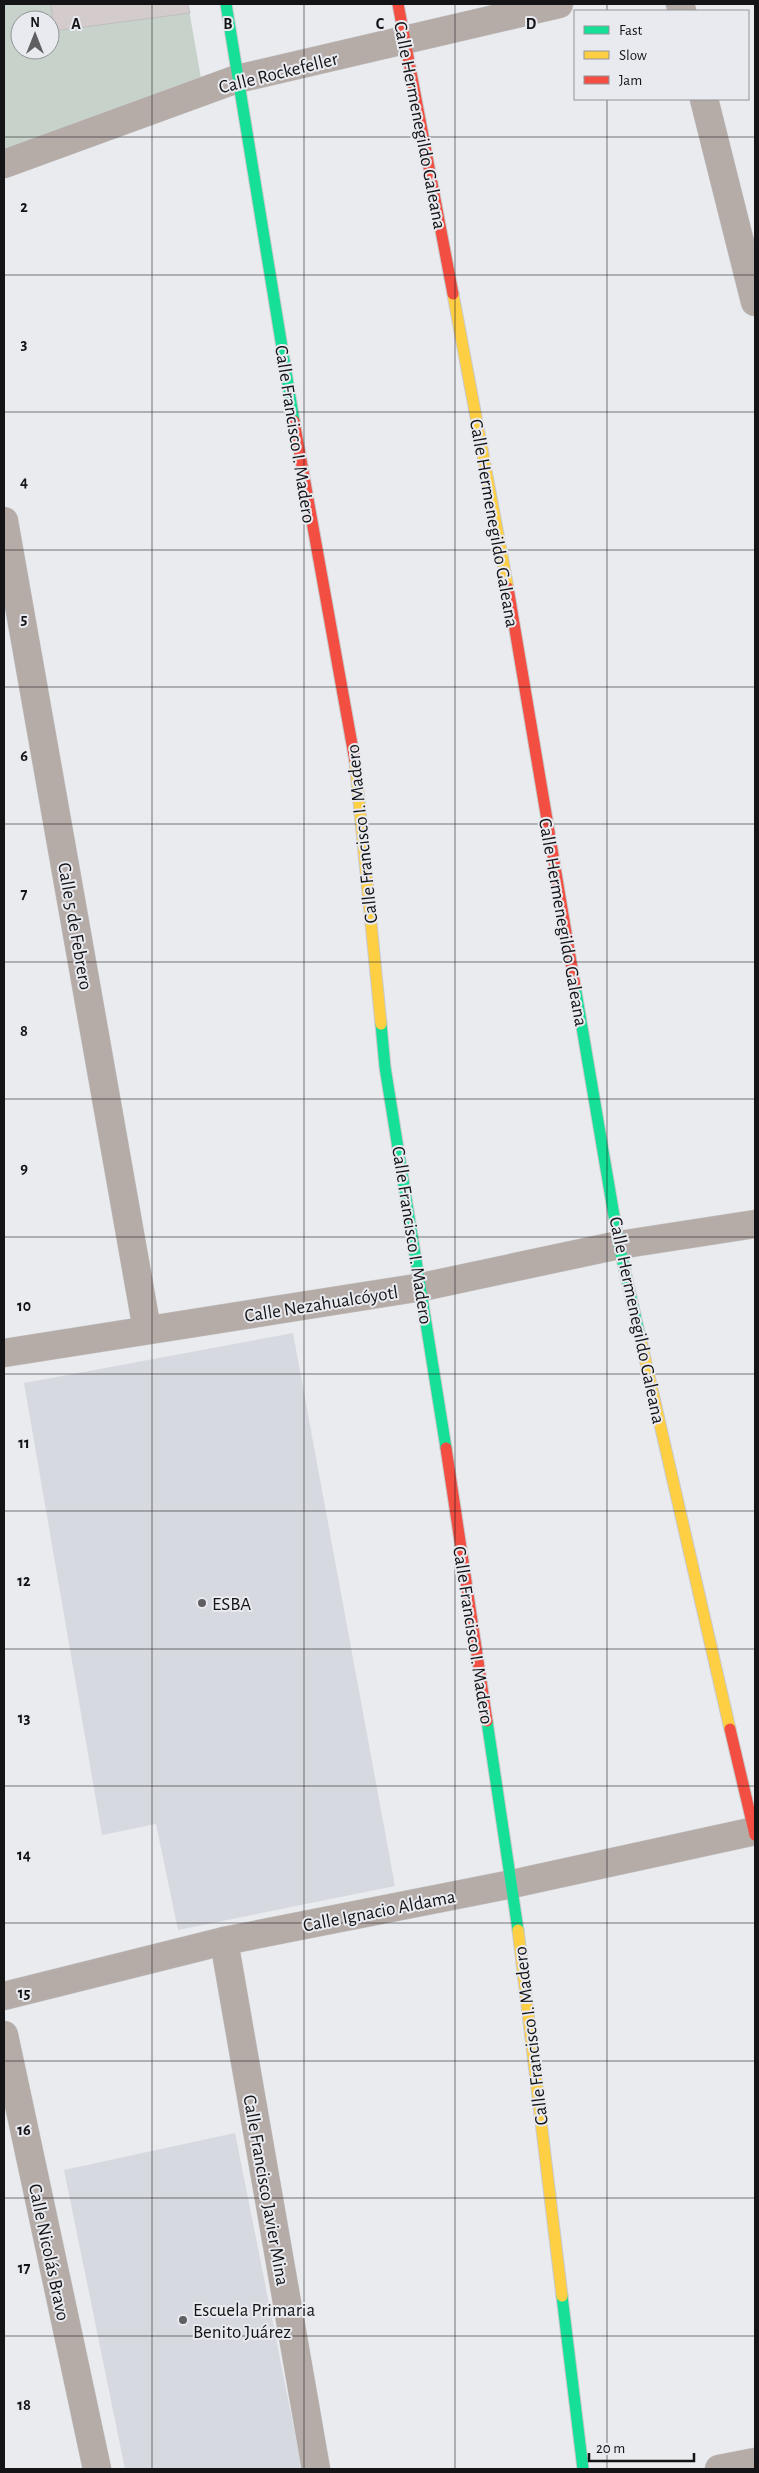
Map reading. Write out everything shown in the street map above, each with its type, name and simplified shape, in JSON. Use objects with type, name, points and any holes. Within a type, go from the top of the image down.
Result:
[{"type":"street","name":"Calle Francisco I. Madero","points":[[226,4],[314,540],[354,754],[385,1067],[422,1287],[512,1884],[582,2469]]},
{"type":"street","name":"Calle Hermenegildo Galeana","points":[[398,4],[501,550],[619,1245],[755,1832]]},
{"type":"street","name":"Calle Rockefeller","points":[[4,164],[237,79],[559,4]]},
{"type":"street","points":[[704,100],[755,302]]},
{"type":"street","name":"Calle 5 de Febrero","points":[[4,521],[147,1330]]},
{"type":"street","name":"Calle Nezahualcóyotl","points":[[4,1353],[422,1287],[619,1245],[755,1224]]},
{"type":"street","name":"Calle Ignacio Aldama","points":[[4,1996],[224,1941],[512,1884],[755,1832]]},
{"type":"street","name":"Calle Francisco Javier Mina","points":[[224,1941],[316,2469]]},
{"type":"street","name":"Calle Nicolás Bravo","points":[[4,2035],[97,2469]]},
{"type":"street","points":[[719,2469],[755,2462]]},
{"type":"shaded area","points":[[4,4],[188,4],[203,90],[4,154]]},
{"type":"shaded area","name":"ESBA","points":[[293,1333],[395,1886],[178,1930],[156,1824],[102,1835],[24,1383]]},
{"type":"shaded area","name":"Escuela Primaria Benito Juárez","points":[[235,2133],[302,2469],[125,2469],[64,2170]]},
{"type":"building","points":[[51,4],[188,4],[190,13],[60,30],[60,10],[52,10]]},
{"type":"traffic: fast","points":[[226,4],[294,421]]},
{"type":"traffic: fast","points":[[575,986],[619,1245],[640,1337]]},
{"type":"traffic: fast","points":[[381,1024],[385,1067],[446,1448]]},
{"type":"traffic: fast","points":[[487,1721],[518,1930]]},
{"type":"traffic: fast","points":[[562,2296],[583,2469]]},
{"type":"traffic: slow","points":[[453,294],[508,588]]},
{"type":"traffic: slow","points":[[355,761],[381,1024]]},
{"type":"traffic: slow","points":[[640,1337],[730,1729]]},
{"type":"traffic: slow","points":[[518,1930],[562,2296]]},
{"type":"traffic: jam","points":[[398,4],[453,294]]},
{"type":"traffic: jam","points":[[294,421],[355,761]]},
{"type":"traffic: jam","points":[[508,588],[575,986]]},
{"type":"traffic: jam","points":[[446,1448],[487,1721]]},
{"type":"traffic: jam","points":[[730,1729],[755,1835]]},
{"type":"place","name":"ESBA","points":[[202,1603]]},
{"type":"place","name":"Escuela Primaria Benito Juárez","points":[[183,2320]]}]
